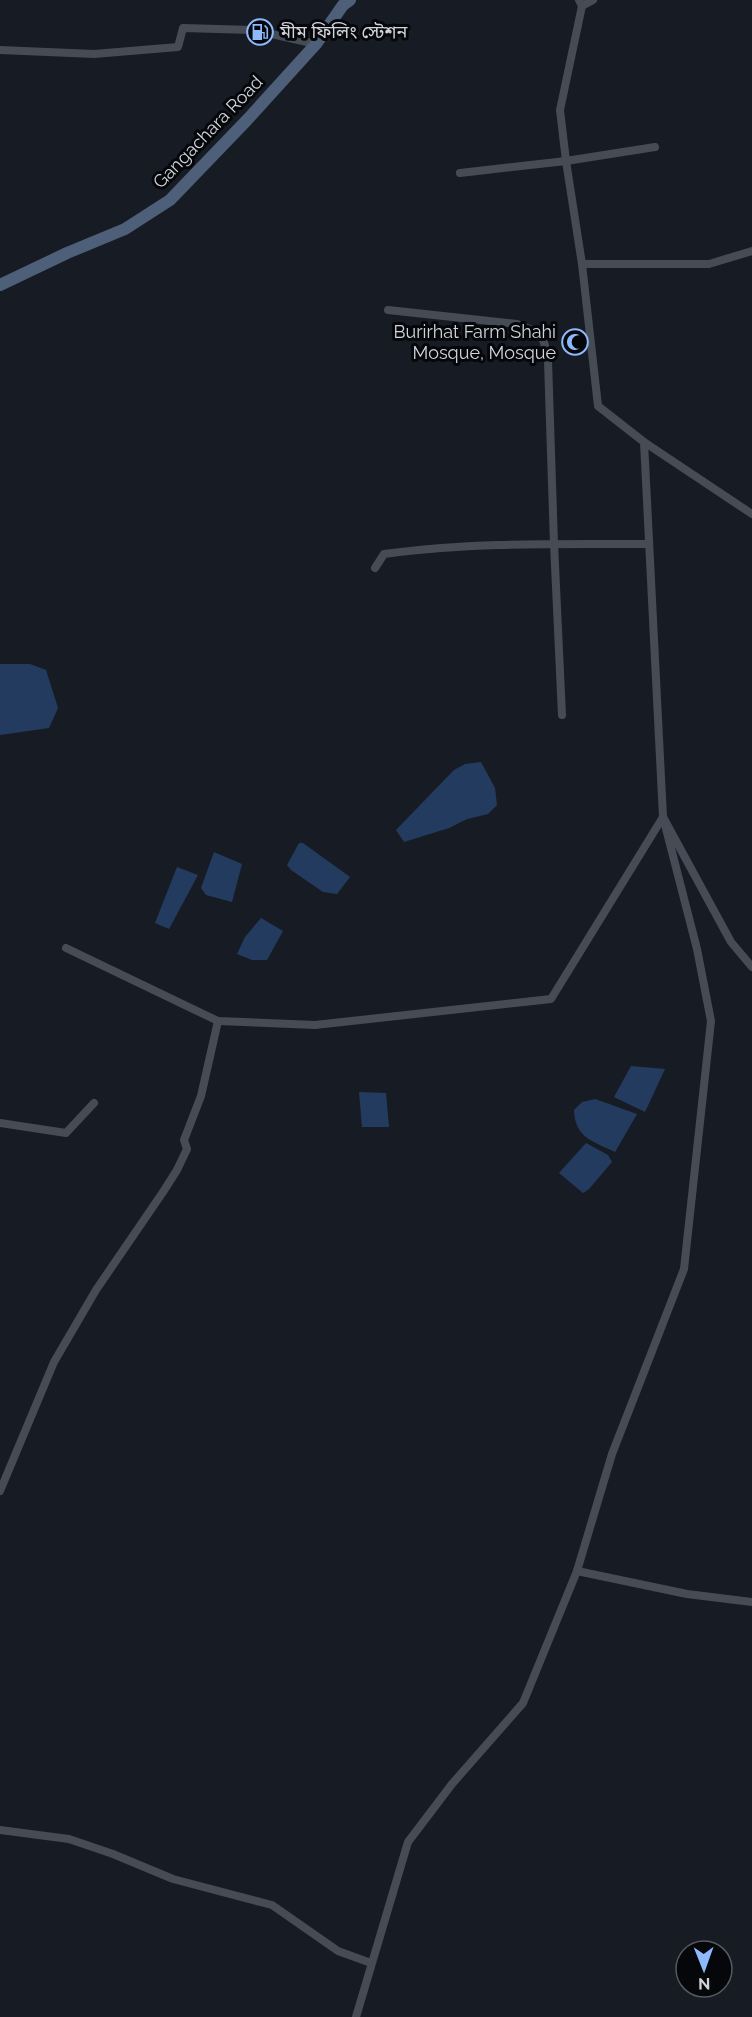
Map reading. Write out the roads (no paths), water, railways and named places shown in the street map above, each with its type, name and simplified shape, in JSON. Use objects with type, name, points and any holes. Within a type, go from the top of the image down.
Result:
[{"type":"main road","name":"Gangachara Road","points":[[0,285],[67,253],[125,229],[170,200],[247,120],[315,44],[343,5],[350,0]]},
{"type":"street","points":[[593,0],[580,3],[560,110],[582,264],[598,406],[644,442],[752,514]]},
{"type":"street","points":[[0,50],[94,54],[178,47],[183,28],[253,30],[315,44]]},
{"type":"street","points":[[460,173],[566,161],[655,147]]},
{"type":"street","points":[[582,264],[709,264],[752,252]]},
{"type":"street","points":[[388,310],[517,324],[536,331],[544,338],[548,362],[562,715]]},
{"type":"street","points":[[356,2017],[408,1842],[453,1784],[523,1703],[577,1571],[612,1454],[684,1269],[711,1021],[697,949],[663,817],[644,442]]},
{"type":"street","points":[[375,568],[384,554],[420,549],[554,544],[648,544]]},
{"type":"street","points":[[663,817],[731,942],[752,967]]},
{"type":"street","points":[[66,948],[218,1021],[315,1025],[551,999],[663,817]]},
{"type":"street","points":[[0,1491],[54,1362],[96,1290],[177,1170],[187,1149],[184,1140],[201,1096],[218,1021]]},
{"type":"street","points":[[0,1123],[66,1133],[94,1103]]},
{"type":"street","points":[[577,1571],[687,1594],[752,1602]]},
{"type":"street","points":[[0,1830],[69,1839],[113,1854],[173,1880],[272,1905],[338,1951],[371,1963]]},
{"type":"water","points":[[0,664],[30,664],[46,670],[58,708],[49,728],[0,735]]},
{"type":"water","points":[[481,762],[495,788],[497,805],[488,814],[467,819],[449,828],[404,842],[396,830],[454,770],[465,764]]},
{"type":"water","points":[[299,843],[303,843],[350,877],[337,894],[323,892],[287,865]]},
{"type":"water","points":[[214,852],[242,864],[232,902],[206,895],[201,888]]},
{"type":"water","points":[[177,867],[198,875],[169,929],[155,923]]},
{"type":"water","points":[[261,918],[283,931],[267,960],[252,960],[237,954],[245,937]]},
{"type":"water","points":[[631,1066],[665,1069],[645,1112],[614,1097]]},
{"type":"water","points":[[359,1092],[386,1093],[389,1127],[362,1127]]},
{"type":"water","points":[[595,1099],[637,1114],[615,1152],[587,1137],[578,1127],[574,1110],[582,1102]]},
{"type":"water","points":[[586,1143],[608,1155],[612,1162],[583,1193],[559,1173]]},
{"type":"place","name":"মীম ফিলিং স্টেশন","points":[[260,32]]},
{"type":"place","name":"Burirhat Farm Shahi Mosque, Mosque","points":[[575,342]]}]
